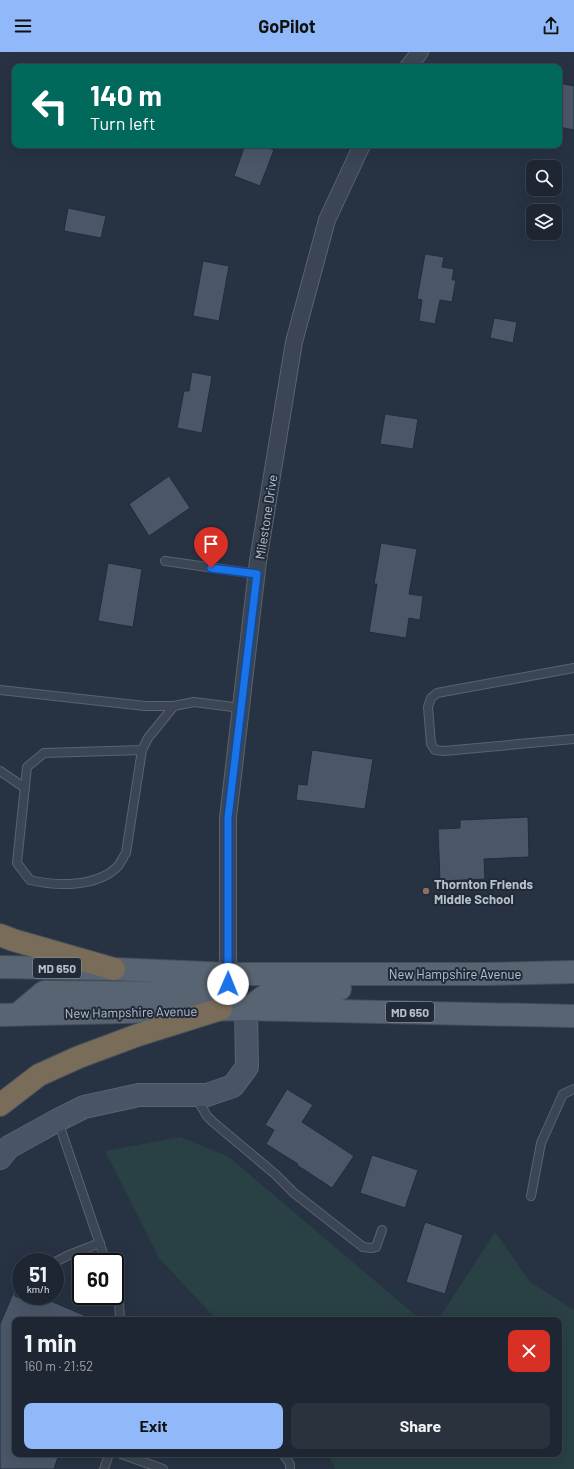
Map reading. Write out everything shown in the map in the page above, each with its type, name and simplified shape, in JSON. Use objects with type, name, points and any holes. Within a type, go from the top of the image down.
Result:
[{"type":"highway","points":[[0,935],[114,969]]},
{"type":"highway","points":[[0,1105],[39,1075],[79,1057],[138,1035],[221,1009]]},
{"type":"main road","name":"New Hampshire Avenue","points":[[0,967],[114,969],[228,974],[574,972]]},
{"type":"main road","points":[[9,1014],[44,992],[219,993],[228,984],[228,974]]},
{"type":"main road","points":[[246,1009],[272,991],[342,989],[355,974]]},
{"type":"main road","name":"New Hampshire Avenue","points":[[9,1014],[246,1009],[574,1016]]},
{"type":"street","points":[[410,64],[420,52]]},
{"type":"street","name":"Milestone Drive","points":[[228,974],[228,818],[257,574],[294,342],[327,220],[361,148]]},
{"type":"street","points":[[0,1158],[9,1147],[84,1107],[138,1095],[207,1095],[233,1086],[247,1067],[246,1009]]},
{"type":"lane","points":[[165,561],[257,574]]},
{"type":"lane","points":[[574,668],[437,693],[432,698],[428,707],[430,744],[435,750],[444,751],[574,739]]},
{"type":"lane","points":[[0,690],[145,706],[174,706],[194,702],[241,708]]},
{"type":"lane","points":[[142,750],[44,753],[27,767],[17,863],[30,880],[48,884],[93,881],[118,866],[126,853],[142,750],[148,738],[174,706]]},
{"type":"lane","points":[[0,770],[25,788]]},
{"type":"lane","points":[[531,1196],[541,1142],[563,1094],[574,1089]]},
{"type":"lane","points":[[194,1095],[206,1116],[275,1174],[294,1194],[363,1247],[376,1247],[382,1230]]},
{"type":"lane","points":[[58,1120],[103,1253]]},
{"type":"lane","points":[[64,1258],[100,1243]]},
{"type":"lane","points":[[120,1305],[122,1317]]},
{"type":"lane","points":[[104,1469],[108,1457]]},
{"type":"lane","points":[[129,1457],[163,1469]]},
{"type":"lane","points":[[285,1457],[290,1464],[290,1469]]},
{"type":"green space","points":[[180,1137],[229,1157],[417,1317],[214,1317],[159,1258],[105,1151]]},
{"type":"green space","points":[[495,1232],[530,1282],[574,1310],[574,1469],[335,1469],[329,1457],[562,1457],[562,1317],[440,1317]]},
{"type":"building","points":[[562,84],[574,86],[574,130],[562,128]]},
{"type":"building","points":[[244,148],[269,148],[274,150],[260,186],[234,176]]},
{"type":"building","points":[[68,208],[106,216],[101,238],[64,231]]},
{"type":"building","points":[[425,254],[444,257],[442,267],[454,269],[452,280],[456,280],[452,302],[440,300],[435,324],[419,321],[422,300],[417,299]]},
{"type":"building","points":[[203,261],[229,266],[219,321],[193,316]]},
{"type":"building","points":[[494,318],[517,322],[513,343],[490,338]]},
{"type":"building","points":[[192,372],[212,376],[202,433],[177,428],[184,391],[189,391]]},
{"type":"building","points":[[385,414],[418,419],[413,449],[380,444]]},
{"type":"building","points":[[169,476],[190,508],[149,536],[129,504]]},
{"type":"building","points":[[381,543],[417,549],[409,594],[423,596],[420,620],[409,618],[406,638],[369,632],[377,584],[374,584]]},
{"type":"building","points":[[108,563],[142,569],[133,627],[98,621]]},
{"type":"building","points":[[312,750],[373,759],[365,809],[296,800],[298,784],[307,785]]},
{"type":"building","points":[[528,817],[529,857],[484,859],[485,879],[440,881],[438,829],[460,828],[460,820]]},
{"type":"building","points":[[287,1089],[313,1105],[302,1122],[354,1156],[332,1188],[266,1144],[274,1130],[265,1125]]},
{"type":"building","points":[[372,1155],[418,1170],[405,1208],[360,1193]]},
{"type":"building","points":[[425,1222],[463,1235],[445,1294],[406,1282]]},
{"type":"building","points":[[12,1296],[12,1305],[60,1305],[88,1317],[12,1317],[12,1457],[58,1457],[54,1469],[0,1469],[0,1324]]},
{"type":"place","name":"Thornton Friends Middle School","points":[[426,891]]},
{"type":"route","points":[[211,568],[257,574],[228,818],[228,984]]}]
